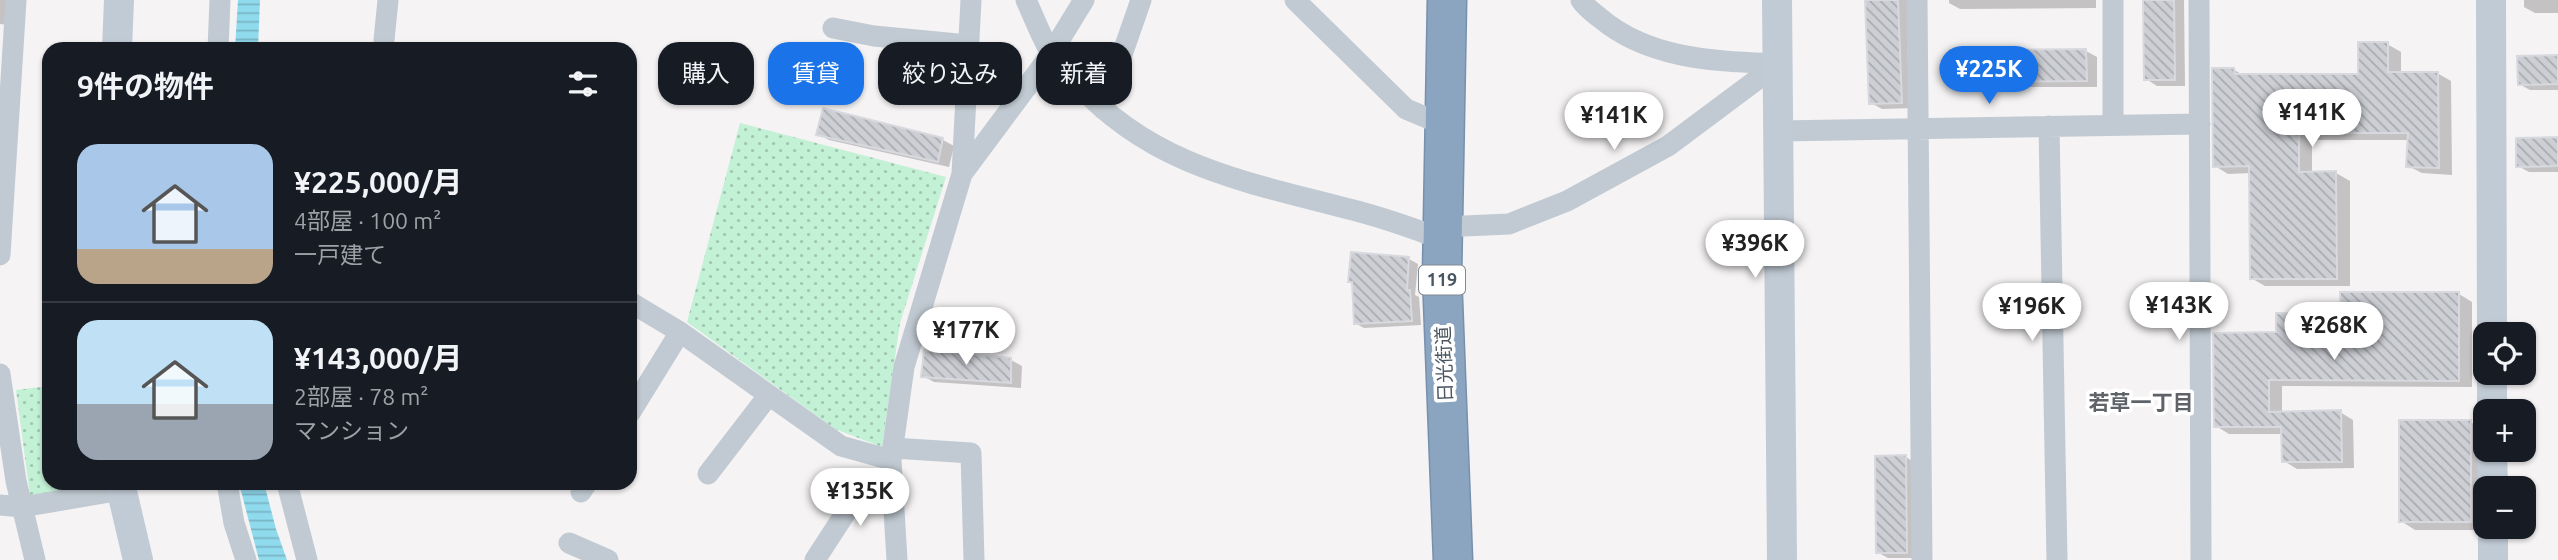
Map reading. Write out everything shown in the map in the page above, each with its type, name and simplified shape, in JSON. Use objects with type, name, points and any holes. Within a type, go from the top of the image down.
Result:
[{"type":"highway","name":"日光街道","points":[[1447,0],[1442,233],[1443,349],[1453,560]]},
{"type":"street","points":[[0,255],[16,0]]},
{"type":"street","points":[[117,42],[119,0]]},
{"type":"street","points":[[218,42],[220,0]]},
{"type":"street","points":[[384,40],[388,0]]},
{"type":"street","points":[[968,42],[971,0]]},
{"type":"street","points":[[1026,0],[1045,42]]},
{"type":"street","points":[[1058,42],[1084,0]]},
{"type":"street","points":[[1103,109],[1140,0]]},
{"type":"street","points":[[1294,0],[1406,109],[1444,125]]},
{"type":"street","points":[[1581,0],[1612,28],[1640,45],[1712,61],[1778,64]]},
{"type":"street","points":[[1777,0],[1782,560]]},
{"type":"street","points":[[1917,0],[1916,128],[1922,560]]},
{"type":"street","points":[[2113,0],[2113,125]]},
{"type":"street","points":[[2199,0],[2201,560]]},
{"type":"street","points":[[2491,0],[2492,322]]},
{"type":"street","points":[[833,28],[874,36],[937,42]]},
{"type":"street","points":[[1099,105],[1121,125],[1163,150],[1222,175],[1442,233],[1509,223],[1567,201],[1668,146],[1778,64]]},
{"type":"street","points":[[962,174],[1036,74]]},
{"type":"street","points":[[897,560],[892,462],[904,367],[962,174],[965,105]]},
{"type":"street","points":[[1779,131],[2200,124]]},
{"type":"street","points":[[2049,126],[2057,560]]},
{"type":"street","points":[[637,306],[680,332],[841,446],[892,462],[971,453],[974,560]]},
{"type":"street","points":[[637,402],[680,332]]},
{"type":"street","points":[[0,374],[16,481],[35,560]]},
{"type":"street","points":[[708,474],[768,396]]},
{"type":"street","points":[[815,560],[859,492],[892,462]]},
{"type":"street","points":[[0,505],[22,507],[105,490]]},
{"type":"street","points":[[121,490],[138,560]]},
{"type":"street","points":[[228,490],[234,523],[246,560]]},
{"type":"street","points":[[289,490],[307,560]]},
{"type":"street","points":[[2493,539],[2493,560]]},
{"type":"street","points":[[569,543],[608,560]]},
{"type":"green space","points":[[740,123],[946,177],[900,323],[882,447],[835,429],[687,322]]},
{"type":"green space","points":[[42,387],[42,490],[68,490],[30,495],[16,390]]},
{"type":"water","points":[[238,0],[260,0],[258,42],[235,42]]},
{"type":"water","points":[[241,490],[266,490],[287,560],[259,560]]},
{"type":"building","points":[[1865,0],[1898,0],[1902,103],[1869,104]]},
{"type":"building","points":[[2143,0],[2174,0],[2175,80],[2144,80]]},
{"type":"building","points":[[2358,42],[2388,42],[2388,72],[2438,72],[2439,168],[2406,167],[2408,133],[2299,133],[2299,172],[2336,171],[2337,279],[2250,279],[2249,166],[2213,167],[2212,68],[2234,68],[2235,74],[2358,74]]},
{"type":"building","points":[[2086,49],[2087,81],[1950,82],[1950,50]]},
{"type":"building","points":[[2558,55],[2558,84],[2518,85],[2517,56]]},
{"type":"building","points":[[823,108],[943,138],[938,162],[816,135]]},
{"type":"building","points":[[2558,137],[2558,166],[2516,167],[2516,138]]},
{"type":"building","points":[[1351,252],[1409,257],[1407,290],[1410,290],[1412,321],[1354,324],[1352,282],[1348,282]]},
{"type":"building","points":[[2340,292],[2459,292],[2459,381],[2269,380],[2269,412],[2341,410],[2342,462],[2282,462],[2281,427],[2214,427],[2213,333],[2276,332],[2276,313],[2341,314]]},
{"type":"building","points":[[924,350],[1011,358],[1011,383],[921,377]]},
{"type":"building","points":[[2399,420],[2471,420],[2471,522],[2399,522]]},
{"type":"building","points":[[1906,455],[1907,553],[1876,553],[1875,456]]},
{"type":"district","name":"若草一丁目","points":[[2141,403]]}]
